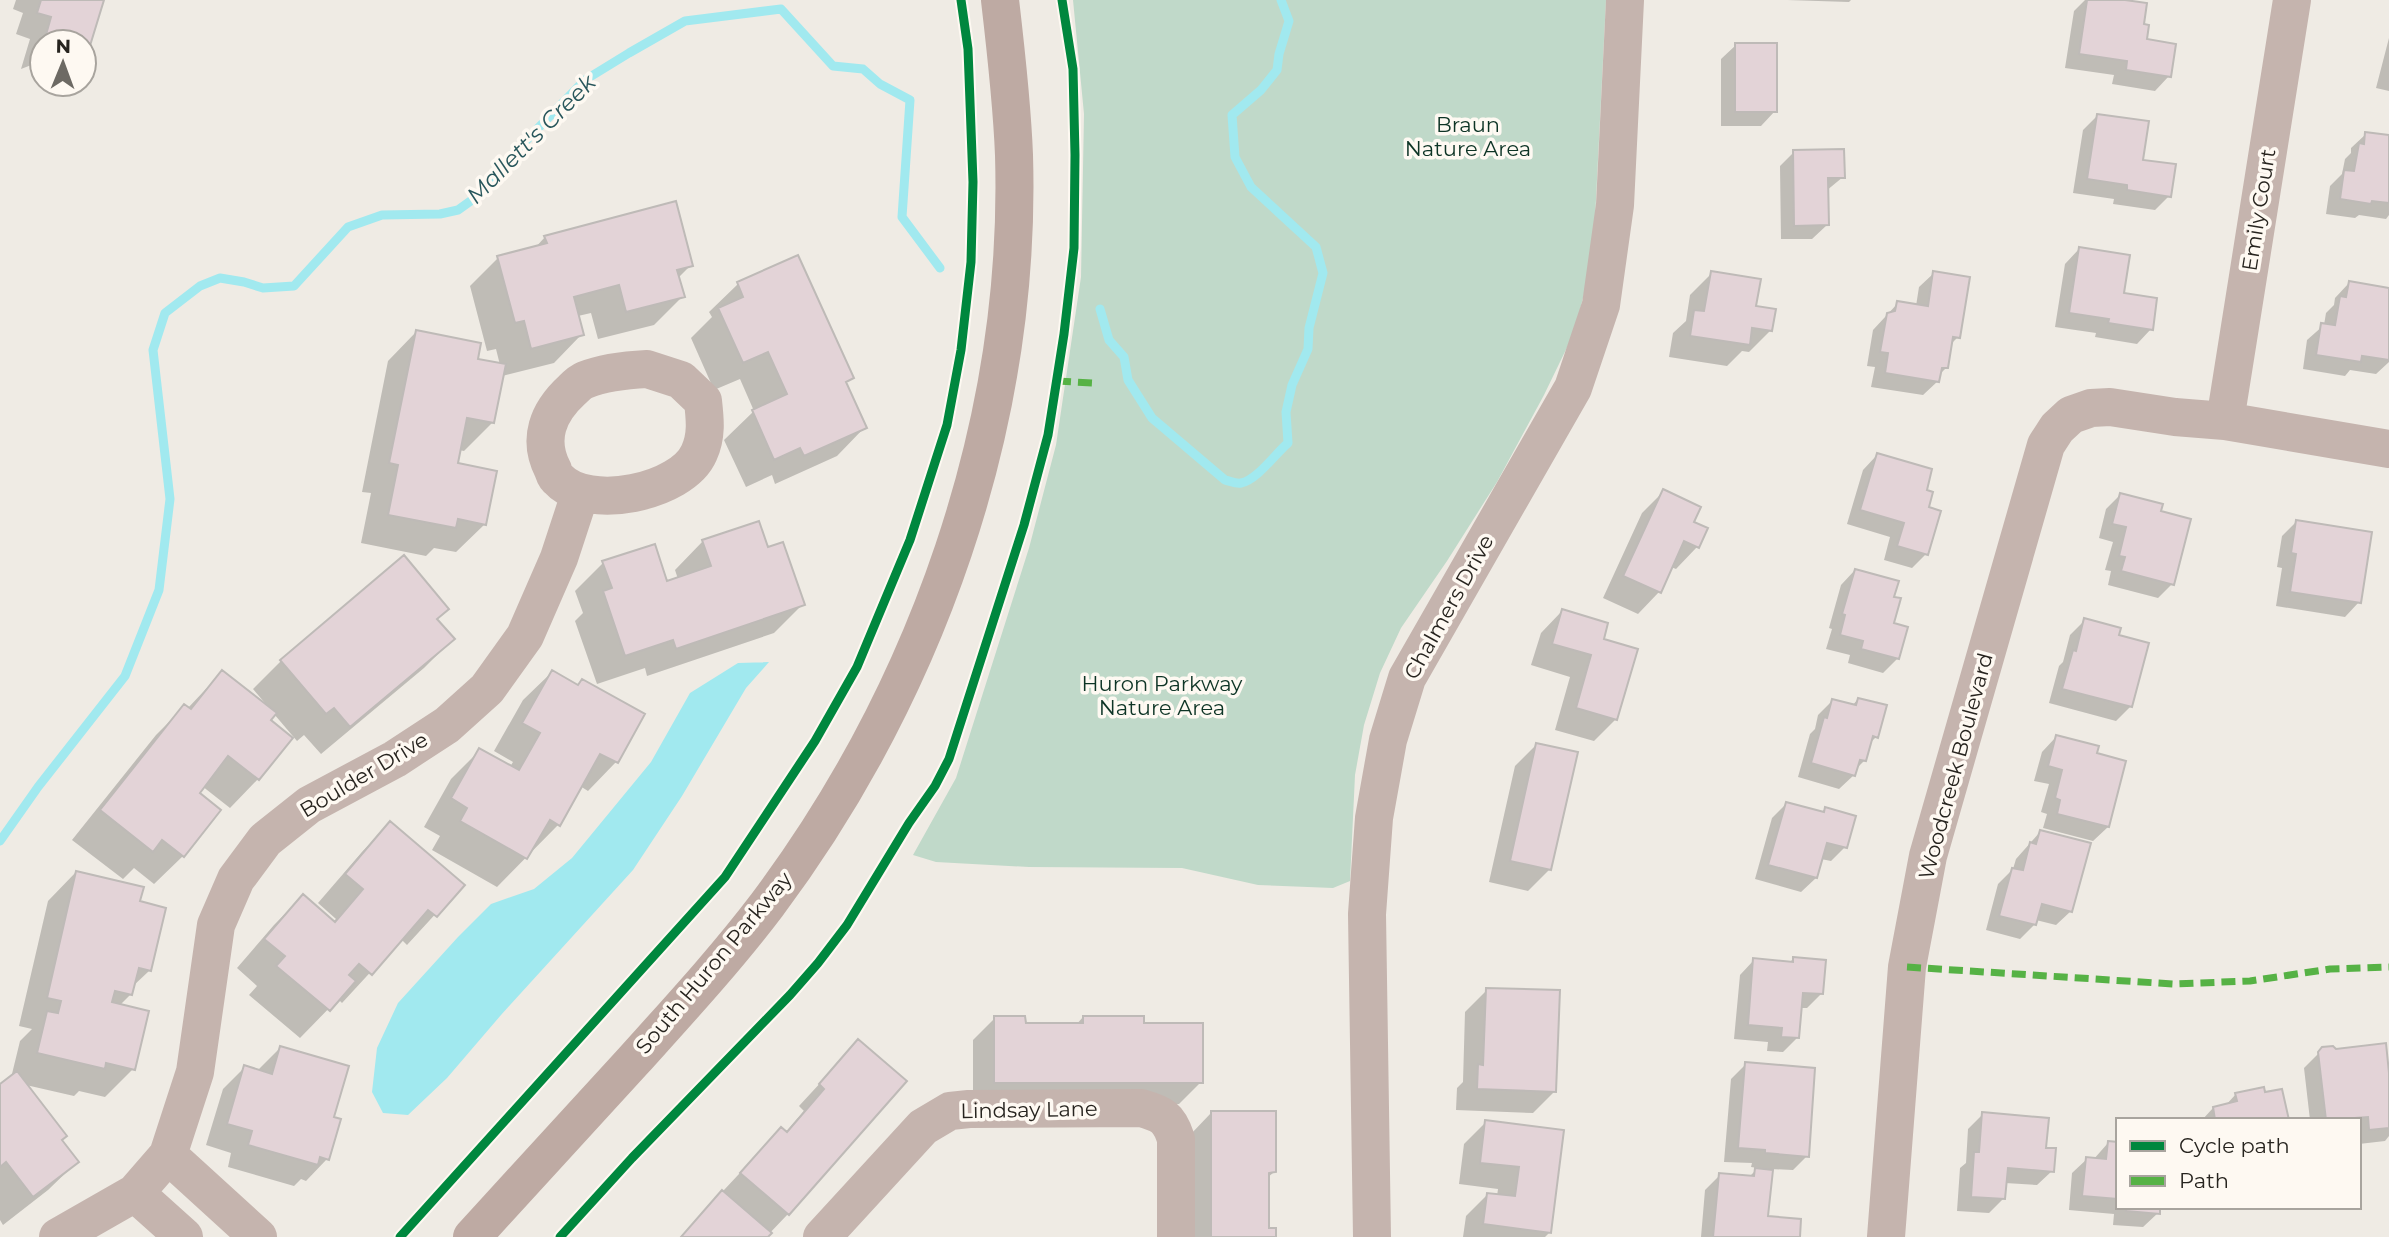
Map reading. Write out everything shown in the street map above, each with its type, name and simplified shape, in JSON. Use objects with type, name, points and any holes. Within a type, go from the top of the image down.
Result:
[{"type":"main road","name":"South Huron Parkway","points":[[472,1237],[665,1025],[766,906],[818,832],[862,758],[900,684],[931,613],[977,475],[1002,349],[1012,239],[1014,156],[1009,72],[1000,0]]},
{"type":"street","name":"Chalmers Drive","points":[[1372,1237],[1367,914],[1374,817],[1388,740],[1407,678],[1573,388],[1601,305],[1615,205],[1625,0]]},
{"type":"street","name":"Emily Court","points":[[2225,421],[2292,0]]},
{"type":"street","name":"Woodcreek Boulevard","points":[[1886,1237],[1907,967],[1928,856],[2046,445],[2057,428],[2071,415],[2091,408],[2110,407],[2225,421],[2389,449]]},
{"type":"street","name":"Boulder Drive","points":[[58,1237],[135,1193],[168,1155],[195,1072],[216,925],[236,879],[265,840],[309,805],[395,759],[447,725],[487,689],[524,636],[559,558],[580,494]]},
{"type":"street","name":"Lindsay Lane","points":[[822,1237],[923,1127],[950,1111],[1141,1108],[1159,1113],[1171,1124],[1176,1139],[1176,1237]]},
{"type":"street","points":[[168,1155],[258,1237]]},
{"type":"street","points":[[135,1193],[184,1237]]},
{"type":"green space","name":"Huron Parkway Nature Area","points":[[1073,0],[1606,0],[1593,259],[1574,333],[1497,482],[1401,628],[1380,673],[1364,725],[1355,775],[1350,881],[1333,888],[1258,885],[1182,868],[1029,867],[936,862],[913,855],[956,778],[1029,548],[1056,445],[1081,277],[1084,114]]},
{"type":"water","points":[[769,662],[746,688],[682,796],[633,870],[447,1078],[408,1115],[383,1113],[372,1092],[377,1048],[398,1003],[491,904],[534,889],[572,858],[651,762],[690,693],[738,663]]},
{"type":"building","points":[[41,0],[104,0],[95,28],[48,28],[51,17],[37,13]]},
{"type":"building","points":[[2087,0],[2147,3],[2144,24],[2149,25],[2147,39],[2176,44],[2171,77],[2126,70],[2127,61],[2079,54]]},
{"type":"building","points":[[1735,43],[1777,43],[1777,112],[1735,112]]},
{"type":"building","points":[[2097,114],[2149,121],[2143,160],[2176,164],[2171,197],[2127,190],[2127,185],[2087,179]]},
{"type":"building","points":[[2365,132],[2389,135],[2389,203],[2372,201],[2371,204],[2340,199],[2344,170],[2354,171],[2359,143],[2364,144]]},
{"type":"building","points":[[1844,149],[1845,178],[1828,178],[1829,225],[1794,226],[1793,150]]},
{"type":"building","points":[[676,201],[693,266],[677,270],[685,297],[626,312],[619,285],[574,297],[584,335],[531,349],[524,321],[515,323],[497,256],[547,243],[544,236]]},
{"type":"building","points":[[2079,247],[2130,255],[2124,293],[2157,298],[2153,330],[2069,313]]},
{"type":"building","points":[[798,255],[854,378],[846,382],[867,428],[804,456],[800,448],[774,460],[752,410],[787,394],[768,352],[743,363],[718,308],[743,297],[737,282]]},
{"type":"building","points":[[1711,271],[1761,279],[1756,306],[1776,309],[1772,331],[1752,328],[1750,345],[1690,336],[1694,310],[1704,311]]},
{"type":"building","points":[[1933,271],[1970,277],[1960,338],[1953,337],[1948,368],[1942,368],[1939,382],[1885,373],[1888,353],[1880,352],[1887,313],[1895,311],[1897,301],[1928,306]]},
{"type":"building","points":[[2349,281],[2389,288],[2389,360],[2362,356],[2361,362],[2316,355],[2321,323],[2335,325],[2340,296],[2346,297]]},
{"type":"building","points":[[416,330],[481,343],[478,359],[506,364],[494,423],[467,418],[458,463],[497,471],[486,525],[458,519],[456,528],[388,515],[398,465],[389,463]]},
{"type":"building","points":[[1877,453],[1932,469],[1927,490],[1933,492],[1929,507],[1941,511],[1928,555],[1897,546],[1904,523],[1860,510]]},
{"type":"building","points":[[1663,489],[1701,507],[1694,522],[1708,528],[1699,548],[1684,541],[1661,593],[1623,576]]},
{"type":"building","points":[[2120,493],[2163,504],[2161,511],[2191,519],[2174,585],[2121,571],[2125,557],[2119,556],[2126,527],[2112,524]]},
{"type":"building","points":[[2296,520],[2372,532],[2361,603],[2290,592],[2296,554],[2291,553]]},
{"type":"building","points":[[759,521],[768,547],[783,542],[805,605],[676,649],[673,640],[625,656],[603,591],[612,588],[602,561],[655,544],[667,581],[711,566],[702,540]]},
{"type":"building","points":[[404,555],[449,609],[437,619],[455,639],[350,727],[334,708],[326,714],[280,660]]},
{"type":"building","points":[[1855,569],[1899,581],[1894,597],[1901,598],[1894,623],[1908,627],[1899,659],[1861,649],[1863,641],[1840,635],[1845,615],[1842,614]]},
{"type":"building","points":[[1562,609],[1608,623],[1604,639],[1638,649],[1617,720],[1576,708],[1591,655],[1552,644]]},
{"type":"building","points":[[2084,618],[2121,628],[2119,635],[2149,643],[2132,707],[2062,689],[2073,650],[2076,651]]},
{"type":"building","points":[[222,670],[277,713],[271,720],[293,738],[259,780],[228,756],[200,793],[221,810],[184,857],[162,840],[153,852],[100,810],[184,704],[191,709]]},
{"type":"building","points":[[552,670],[578,685],[582,679],[645,714],[618,763],[600,754],[560,826],[550,820],[527,859],[460,821],[467,808],[451,798],[479,748],[519,770],[540,733],[522,723]]},
{"type":"building","points":[[1858,698],[1887,705],[1878,738],[1873,736],[1866,761],[1860,760],[1855,776],[1811,763],[1832,699],[1856,705]]},
{"type":"building","points":[[2056,735],[2099,746],[2097,753],[2126,761],[2109,827],[2057,814],[2060,800],[2055,798],[2062,770],[2048,766]]},
{"type":"building","points":[[1536,743],[1578,752],[1551,870],[1510,861]]},
{"type":"building","points":[[1786,802],[1824,812],[1825,807],[1856,816],[1847,848],[1827,843],[1817,878],[1768,865]]},
{"type":"building","points":[[390,821],[465,885],[437,917],[428,910],[372,975],[359,964],[349,975],[356,981],[330,1011],[276,966],[285,956],[264,939],[303,894],[335,922],[363,889],[345,874]]},
{"type":"building","points":[[2040,830],[2091,843],[2072,912],[2042,904],[2036,925],[1999,916],[2012,868],[2023,870],[2030,842],[2036,844]]},
{"type":"building","points":[[76,871],[144,887],[140,901],[166,908],[151,971],[139,968],[132,995],[115,991],[112,1002],[149,1011],[135,1070],[106,1063],[105,1069],[37,1053],[47,1011],[58,1013],[61,1001],[47,998]]},
{"type":"building","points":[[1793,957],[1826,960],[1823,994],[1803,993],[1799,1038],[1781,1037],[1782,1028],[1748,1025],[1753,958],[1793,962]]},
{"type":"building","points":[[1486,988],[1560,990],[1556,1092],[1477,1089],[1478,1064],[1483,1065]]},
{"type":"building","points":[[994,1016],[1025,1016],[1026,1023],[1083,1023],[1083,1016],[1144,1016],[1144,1023],[1203,1023],[1203,1083],[994,1083]]},
{"type":"building","points":[[858,1039],[907,1081],[789,1215],[740,1173],[781,1127],[787,1132],[824,1089],[819,1084]]},
{"type":"building","points":[[2386,1043],[2389,1128],[2369,1130],[2368,1117],[2326,1118],[2318,1052],[2322,1047],[2333,1046],[2336,1049]]},
{"type":"building","points":[[280,1046],[349,1066],[334,1117],[341,1119],[329,1160],[320,1157],[318,1165],[248,1145],[252,1131],[227,1124],[244,1065],[272,1074]]},
{"type":"building","points":[[1745,1062],[1815,1068],[1809,1157],[1738,1148]]},
{"type":"building","points":[[17,1071],[67,1136],[62,1140],[79,1162],[33,1197],[6,1162],[0,1167],[0,1084]]},
{"type":"building","points":[[2264,1087],[2265,1092],[2282,1089],[2289,1118],[2215,1118],[2213,1107],[2237,1101],[2235,1093]]},
{"type":"building","points":[[1211,1111],[1276,1111],[1276,1172],[1269,1173],[1269,1228],[1276,1228],[1276,1237],[1211,1237]]},
{"type":"building","points":[[1982,1112],[2049,1118],[2046,1148],[2056,1148],[2054,1172],[2008,1168],[2005,1199],[1971,1197],[1974,1152],[1979,1152]]},
{"type":"building","points":[[1485,1120],[1564,1130],[1551,1233],[1483,1224],[1487,1193],[1515,1196],[1519,1167],[1480,1163]]},
{"type":"building","points":[[2108,1141],[2116,1142],[2116,1199],[2082,1196],[2086,1157],[2106,1159]]},
{"type":"building","points":[[1755,1168],[1773,1170],[1768,1216],[1801,1219],[1800,1237],[1713,1237],[1719,1173],[1754,1176]]},
{"type":"building","points":[[722,1190],[772,1233],[768,1237],[681,1237]]},
{"type":"building","points":[[2160,1209],[2160,1214],[2126,1211]]},
{"type":"waterway","name":"Mallett's Creek","points":[[1100,309],[1109,340],[1124,357],[1128,380],[1152,418],[1225,480],[1239,483],[1247,481],[1288,443],[1286,412],[1292,385],[1308,349],[1309,328],[1323,273],[1316,247],[1251,187],[1235,157],[1232,115],[1261,90],[1277,70],[1289,21],[1281,0]]},
{"type":"waterway","name":"Mallett's Creek","points":[[0,841],[38,787],[125,676],[159,590],[170,499],[153,350],[165,313],[200,286],[220,278],[263,288],[294,286],[348,227],[382,215],[440,214],[458,210],[479,195],[509,158],[585,80],[685,21],[781,9],[833,66],[863,69],[880,84],[910,100],[902,217],[940,268]]},
{"type":"marked path","points":[[1057,381],[1092,383]]},
{"type":"marked path","points":[[1907,967],[2173,984],[2250,981],[2330,969],[2389,967]]},
{"type":"cycle path","points":[[400,1237],[725,877],[815,741],[857,667],[910,540],[947,425],[961,350],[971,262],[973,182],[968,49],[961,0]]},
{"type":"cycle path","points":[[560,1237],[818,963],[847,925],[909,823],[935,786],[949,759],[1024,525],[1048,435],[1064,334],[1074,248],[1075,155],[1073,69],[1062,0]]},
{"type":"park label","name":"Braun Nature Area","points":[[1468,137]]}]
